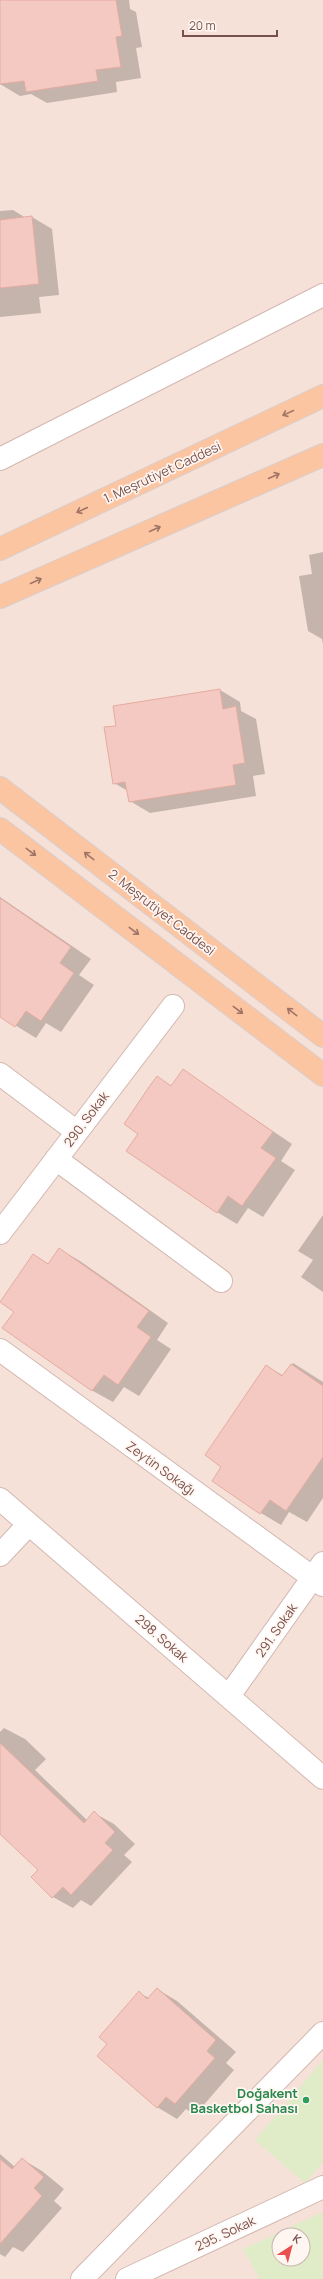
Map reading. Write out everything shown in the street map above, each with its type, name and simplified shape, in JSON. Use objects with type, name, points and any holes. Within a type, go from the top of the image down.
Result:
[{"type":"main road","name":"1. Meşrutiyet Caddesi","points":[[0,549],[323,396]]},
{"type":"main road","points":[[0,597],[323,455]]},
{"type":"main road","name":"2. Meşrutiyet Caddesi","points":[[0,788],[323,1036]]},
{"type":"main road","points":[[0,829],[323,1075]]},
{"type":"street","points":[[0,459],[323,295]]},
{"type":"street","name":"290. Sokak","points":[[0,1233],[173,1006]]},
{"type":"street","points":[[0,1074],[77,1132]]},
{"type":"street","points":[[56,1159],[221,1281]]},
{"type":"street","name":"Zeytin Sokağı","points":[[0,1350],[320,1576]]},
{"type":"street","name":"298. Sokak","points":[[0,1499],[323,1778]]},
{"type":"street","points":[[0,1555],[29,1524]]},
{"type":"street","name":"291. Sokak","points":[[229,1696],[320,1576]]},
{"type":"street","points":[[82,2279],[323,2033]]},
{"type":"street","name":"295. Sokak","points":[[127,2279],[323,2187]]},
{"type":"shaded area","points":[[0,0],[323,0],[323,2279],[0,2279]]},
{"type":"green space","name":"Doğakent Basketbol Sahası","points":[[323,2060],[323,2162],[305,2183],[255,2140]]},
{"type":"green space","points":[[323,2212],[323,2279],[260,2279],[243,2249],[271,2236],[271,2267],[311,2267],[311,2227],[291,2227]]},
{"type":"building","points":[[0,0],[116,0],[122,36],[116,37],[121,67],[96,70],[98,81],[26,92],[24,81],[0,84]]},
{"type":"building","points":[[32,216],[39,284],[0,288],[0,220]]},
{"type":"building","points":[[220,689],[223,709],[236,706],[245,763],[233,765],[236,785],[129,802],[125,782],[113,784],[104,727],[116,726],[113,706]]},
{"type":"building","points":[[0,898],[71,947],[60,963],[74,973],[41,1021],[26,1011],[15,1027],[0,1017]]},
{"type":"building","points":[[183,1069],[273,1132],[261,1148],[276,1158],[242,1206],[228,1196],[217,1213],[126,1151],[138,1134],[124,1124],[149,1087],[157,1076],[171,1086]]},
{"type":"building","points":[[59,1248],[149,1311],[137,1327],[151,1337],[118,1385],[104,1375],[92,1391],[2,1328],[14,1312],[0,1302],[33,1254],[48,1264]]},
{"type":"building","points":[[291,1364],[323,1386],[323,1457],[286,1511],[270,1500],[260,1514],[212,1481],[221,1467],[205,1455],[266,1365],[282,1376]]},
{"type":"building","points":[[0,1743],[84,1823],[94,1811],[115,1832],[105,1843],[113,1850],[71,1895],[63,1887],[52,1898],[31,1877],[38,1870],[0,1834]]},
{"type":"building","points":[[157,1988],[216,2040],[207,2051],[215,2058],[175,2104],[166,2097],[157,2108],[97,2056],[107,2044],[99,2037],[139,1991],[147,1999]]},
{"type":"building","points":[[22,2158],[44,2177],[34,2188],[42,2196],[0,2244],[0,2159],[12,2169]]},
{"type":"place","name":"Doğakent Basketbol Sahası","points":[[306,2100]]}]
